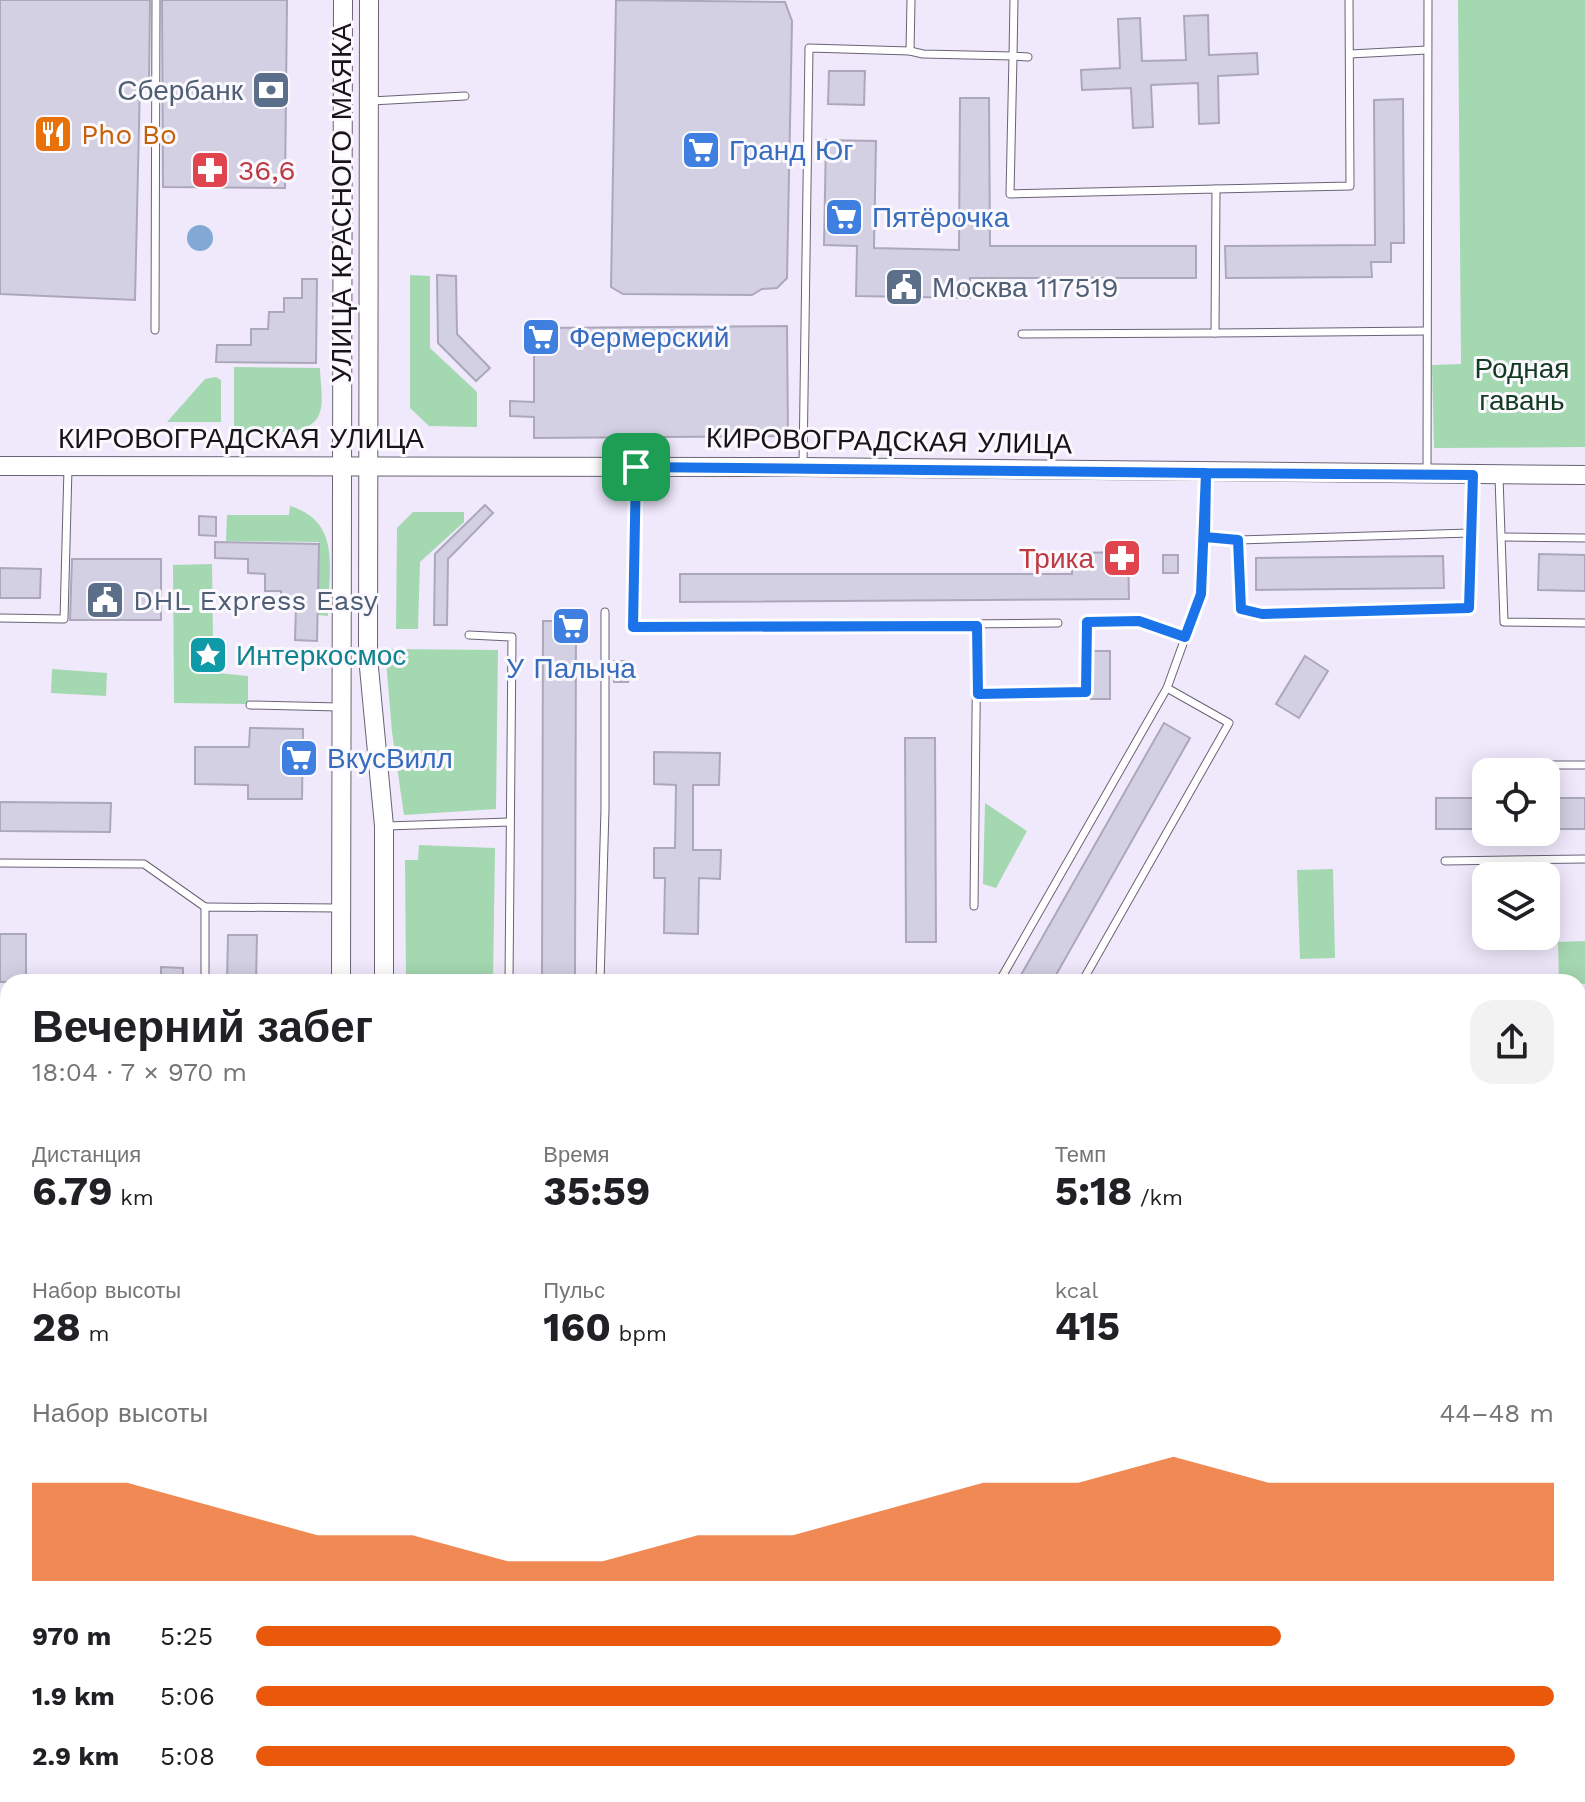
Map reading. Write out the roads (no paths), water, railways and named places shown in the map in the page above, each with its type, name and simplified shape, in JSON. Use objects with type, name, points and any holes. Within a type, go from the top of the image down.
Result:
[{"type":"street","name":"УЛИЦА КРАСНОГО МАЯКА","points":[[341,974],[343,0]]},
{"type":"street","name":"УЛИЦА КРАСНОГО МАЯКА","points":[[369,0],[368,657],[384,826],[384,974]]},
{"type":"street","name":"КИРОВОГРАДСКАЯ УЛИЦА","points":[[0,466],[803,467],[1585,475]]},
{"type":"lane","points":[[155,330],[156,0]]},
{"type":"lane","points":[[910,51],[911,0]]},
{"type":"lane","points":[[1014,0],[1010,194],[1350,186],[1349,0]]},
{"type":"lane","points":[[1427,475],[1428,0]]},
{"type":"lane","points":[[803,467],[809,48],[1028,57]]},
{"type":"lane","points":[[1350,54],[1427,50]]},
{"type":"lane","points":[[369,101],[465,96]]},
{"type":"lane","points":[[1215,333],[1216,189]]},
{"type":"lane","points":[[1022,334],[1427,331]]},
{"type":"lane","points":[[0,618],[64,619],[68,466]]},
{"type":"lane","points":[[636,467],[633,627],[1058,623]]},
{"type":"lane","points":[[1004,974],[1167,688],[1201,594],[1206,473]]},
{"type":"lane","points":[[1238,540],[1241,609],[1262,614],[1469,608],[1473,475]]},
{"type":"lane","points":[[1499,475],[1504,537],[1504,622],[1585,623]]},
{"type":"lane","points":[[1205,537],[1238,540],[1470,533]]},
{"type":"lane","points":[[1504,537],[1585,538]]},
{"type":"lane","points":[[600,974],[605,809],[605,612]]},
{"type":"lane","points":[[978,694],[1086,692],[1087,622],[1139,621],[1185,637]]},
{"type":"lane","points":[[974,906],[977,626]]},
{"type":"lane","points":[[469,635],[512,637],[509,974]]},
{"type":"lane","points":[[1087,974],[1229,723],[1167,688]]},
{"type":"lane","points":[[250,705],[342,707]]},
{"type":"lane","points":[[1560,765],[1585,765]]},
{"type":"lane","points":[[384,826],[510,822]]},
{"type":"lane","points":[[1445,861],[1585,859]]},
{"type":"lane","points":[[0,863],[144,864],[205,907],[340,908]]},
{"type":"lane","points":[[205,907],[205,974]]},
{"type":"lane","points":[[409,1802],[442,1802]]},
{"type":"water","points":[[200,225],[209,229],[213,238],[209,247],[200,251],[191,247],[187,238],[191,229]]},
{"type":"place","name":"Сбербанк","points":[[271,90]]},
{"type":"place","name":"Pho Bo","points":[[53,134]]},
{"type":"place","name":"Гранд Юг","points":[[701,150]]},
{"type":"place","name":"36,6","points":[[210,170]]},
{"type":"place","name":"Пятёрочка","points":[[844,217]]},
{"type":"place","name":"Москва 117519","points":[[904,287]]},
{"type":"place","name":"Фермерский","points":[[541,337]]},
{"type":"place","name":"Трика","points":[[1122,558]]},
{"type":"place","name":"DHL Express Easy","points":[[105,600]]},
{"type":"place","name":"У Палыча","points":[[571,626]]},
{"type":"place","name":"Интеркосмос","points":[[208,655]]},
{"type":"place","name":"ВкусВилл","points":[[299,758]]},
{"type":"park label","name":"Родная гавань","points":[[1522,384]]}]
